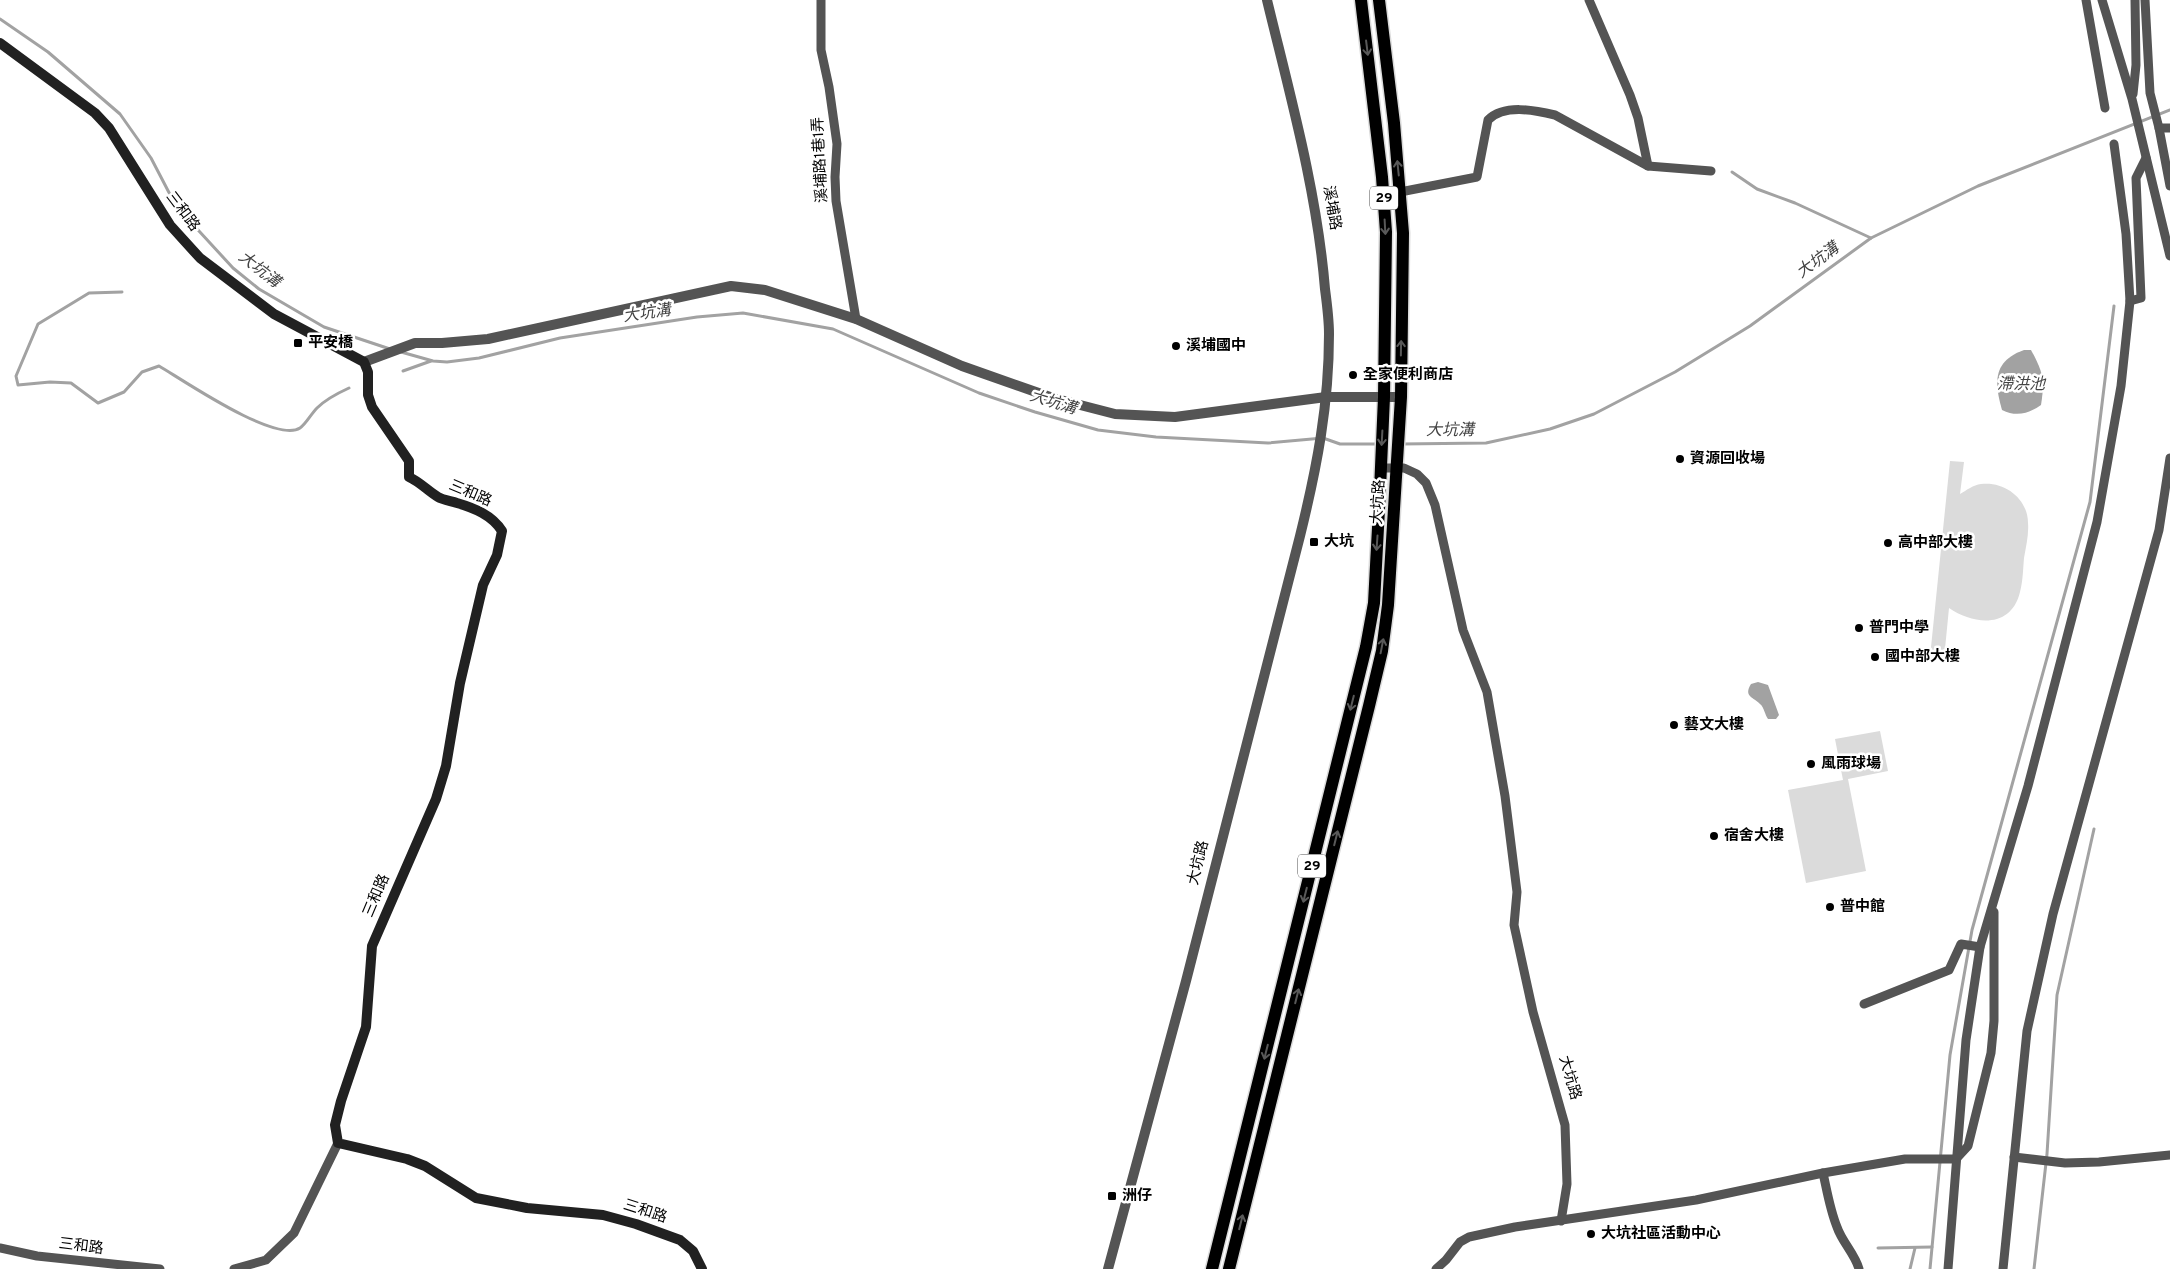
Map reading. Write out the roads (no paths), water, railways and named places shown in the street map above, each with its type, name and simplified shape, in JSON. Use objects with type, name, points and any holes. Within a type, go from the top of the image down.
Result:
[{"type":"main road","name":"29","points":[[1361,0],[1382,176],[1386,232],[1384,397],[1381,464]]},
{"type":"main road","name":"29","points":[[1379,0],[1400,192],[1402,234],[1401,397],[1398,464]]},
{"type":"main road","name":"三和路","points":[[0,43],[95,113],[109,128],[170,225],[200,258],[274,314],[364,362],[368,372],[368,396],[372,407],[409,461],[409,477],[440,498],[464,505],[486,515],[497,522],[502,531],[497,555],[484,584],[460,683],[446,766],[436,798],[372,946],[366,1027],[341,1101],[335,1125],[338,1143],[407,1159],[424,1166],[476,1198],[527,1208],[603,1215],[636,1224],[680,1240],[693,1251],[702,1269]]},
{"type":"main road","name":"大坑路","points":[[1212,1269],[1366,647],[1374,603],[1381,464]]},
{"type":"main road","name":"大坑路","points":[[1229,1269],[1382,651],[1388,605],[1398,464]]},
{"type":"street","name":"溪埔路1巷1弄","points":[[821,0],[821,50],[829,87],[837,144],[836,201],[856,319]]},
{"type":"street","name":"溪埔路","points":[[1267,0],[1301,140],[1322,254],[1329,333],[1326,397],[1322,426]]},
{"type":"street","points":[[1590,0],[1630,95],[1638,118],[1648,166]]},
{"type":"street","points":[[2086,0],[2105,108]]},
{"type":"street","points":[[2102,0],[2132,100],[2170,256]]},
{"type":"street","points":[[2132,100],[2136,65],[2135,0]]},
{"type":"street","points":[[2145,0],[2150,93],[2160,128],[2170,186]]},
{"type":"street","points":[[1400,192],[1477,177],[1488,120],[1494,114],[1509,110],[1538,111],[1555,115],[1648,166],[1711,171]]},
{"type":"street","points":[[2160,128],[2170,128]]},
{"type":"street","points":[[1948,1269],[1966,1040],[1980,947],[2044,726],[2097,522],[2121,386],[2130,301],[2126,234],[2114,144]]},
{"type":"street","points":[[2130,301],[2141,298],[2136,178],[2146,158]]},
{"type":"street","points":[[364,362],[415,343],[488,339],[730,286],[765,290],[856,319],[962,366],[1053,398],[1115,414],[1175,417],[1326,397],[1401,397]]},
{"type":"street","name":"大坑路","points":[[1108,1269],[1186,981],[1318,464],[1322,426]]},
{"type":"street","points":[[2003,1269],[2027,1031],[2053,914],[2159,530],[2170,458]]},
{"type":"street","name":"大坑路","points":[[1381,464],[1398,464],[1417,474],[1426,483],[1435,505],[1463,630],[1487,692],[1505,796],[1515,872],[1517,892],[1514,925],[1533,1012],[1565,1125],[1567,1184],[1561,1221]]},
{"type":"street","points":[[1436,1269],[1460,1242],[1468,1237],[1515,1227],[1696,1200],[1823,1173],[1905,1159],[1956,1159],[1968,1146],[1991,1053],[1994,1021],[1994,902]]},
{"type":"street","points":[[1864,1004],[1949,970],[1961,944],[1980,947]]},
{"type":"street","name":"三和路","points":[[234,1269],[266,1260],[294,1234],[338,1143]]},
{"type":"street","points":[[2014,1157],[2065,1163],[2099,1162],[2170,1155]]},
{"type":"street","points":[[1823,1173],[1836,1227],[1844,1244],[1857,1261],[1859,1269]]},
{"type":"street","name":"三和路","points":[[0,1248],[37,1256],[160,1269]]},
{"type":"water","name":"滯洪池","points":[[2024,350],[2031,350],[2038,364],[2042,376],[2043,389],[2041,405],[2031,411],[2017,414],[2002,410],[1997,382],[2001,366],[2006,360]]},
{"type":"water","points":[[1758,682],[1768,685],[1779,715],[1776,719],[1768,719],[1761,705],[1748,692],[1751,684]]},
{"type":"waterway","name":"大坑溝","points":[[0,19],[48,52],[120,114],[151,158],[176,206],[233,268],[259,289],[324,327],[390,349]]},
{"type":"waterway","name":"大坑溝","points":[[1401,444],[1486,443],[1550,429],[1594,414],[1675,372],[1750,326],[1871,238],[1978,186],[2170,110]]},
{"type":"waterway","points":[[1732,172],[1757,189],[1795,203],[1871,238]]},
{"type":"waterway","points":[[122,292],[89,293],[38,324],[16,376],[18,385],[50,382],[71,383],[98,403],[124,392],[142,372],[159,366],[208,396],[251,419],[288,431],[300,428],[315,410],[332,396],[349,388]]},
{"type":"waterway","points":[[1930,1269],[1950,1055],[1972,930],[2090,502],[2114,306]]},
{"type":"waterway","name":"大坑溝","points":[[401,352],[433,361],[447,362],[479,358],[560,338],[697,317],[743,313],[833,329],[979,393],[1035,412],[1098,430],[1156,437],[1268,443],[1323,438],[1340,444],[1379,444]]},
{"type":"waterway","points":[[403,371],[431,361]]},
{"type":"waterway","points":[[2034,1269],[2047,1154],[2057,995],[2094,829]]},
{"type":"waterway","points":[[1878,1248],[1932,1247]]},
{"type":"waterway","points":[[1910,1269],[1915,1248]]},
{"type":"place","name":"平安橋","points":[[298,343]]},
{"type":"place","name":"溪埔國中","points":[[1176,346]]},
{"type":"place","name":"全家便利商店","points":[[1353,375]]},
{"type":"place","name":"資源回收場","points":[[1680,459]]},
{"type":"place","name":"大坑","points":[[1314,542]]},
{"type":"place","name":"高中部大樓","points":[[1888,543]]},
{"type":"place","name":"普門中學","points":[[1859,628]]},
{"type":"place","name":"國中部大樓","points":[[1875,657]]},
{"type":"place","name":"藝文大樓","points":[[1674,725]]},
{"type":"place","name":"風雨球場","points":[[1811,764]]},
{"type":"place","name":"宿舍大樓","points":[[1714,836]]},
{"type":"place","name":"普中館","points":[[1830,907]]},
{"type":"place","name":"洲仔","points":[[1112,1196]]},
{"type":"place","name":"大坑社區活動中心","points":[[1591,1234]]}]
